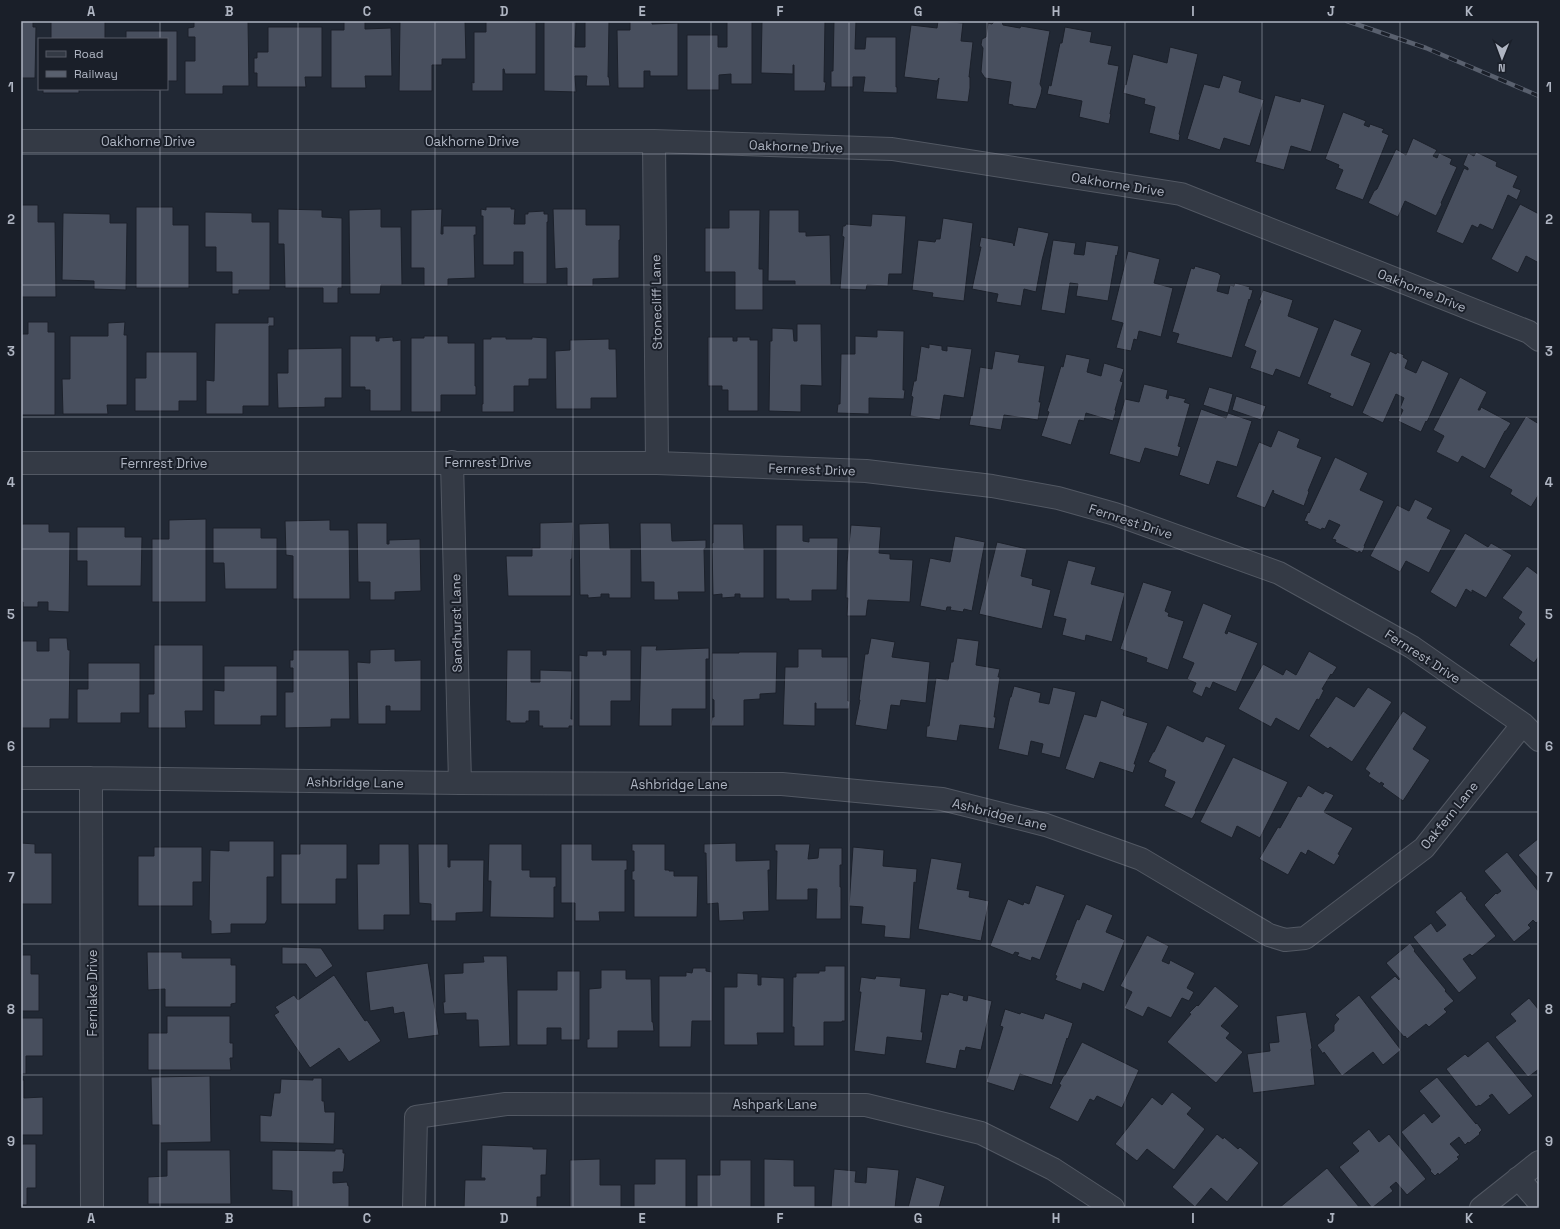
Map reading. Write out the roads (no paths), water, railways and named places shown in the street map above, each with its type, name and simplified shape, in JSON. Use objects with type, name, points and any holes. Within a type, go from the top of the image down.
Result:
[{"type":"street","name":"Oakhorne Drive","points":[[21,141],[654,141],[892,149],[1181,194],[1529,332],[1539,340]]},
{"type":"street","name":"Stonecliff Lane","points":[[654,141],[658,462]]},
{"type":"street","name":"Sandhurst Lane","points":[[452,462],[460,783]]},
{"type":"street","name":"Fernrest Drive","points":[[21,463],[658,462],[866,471],[992,486],[1058,498],[1115,514],[1279,573],[1412,646],[1523,724],[1539,740]]},
{"type":"street","name":"Oakfern Lane","points":[[1305,938],[1424,848],[1523,724]]},
{"type":"street","name":"Ashbridge Lane","points":[[21,778],[460,783],[782,784],[942,799],[1046,825],[1141,859],[1268,935],[1285,940],[1305,938]]},
{"type":"street","name":"Fernlake Drive","points":[[91,778],[92,1208]]},
{"type":"street","name":"Ashpark Lane","points":[[414,1208],[416,1117],[506,1104],[866,1105],[981,1133],[1053,1169],[1112,1208]]},
{"type":"street","points":[[1481,1208],[1539,1162]]},
{"type":"street","points":[[1518,1178],[1539,1202]]},
{"type":"railway","points":[[1347,21],[1426,48],[1539,96]]}]
